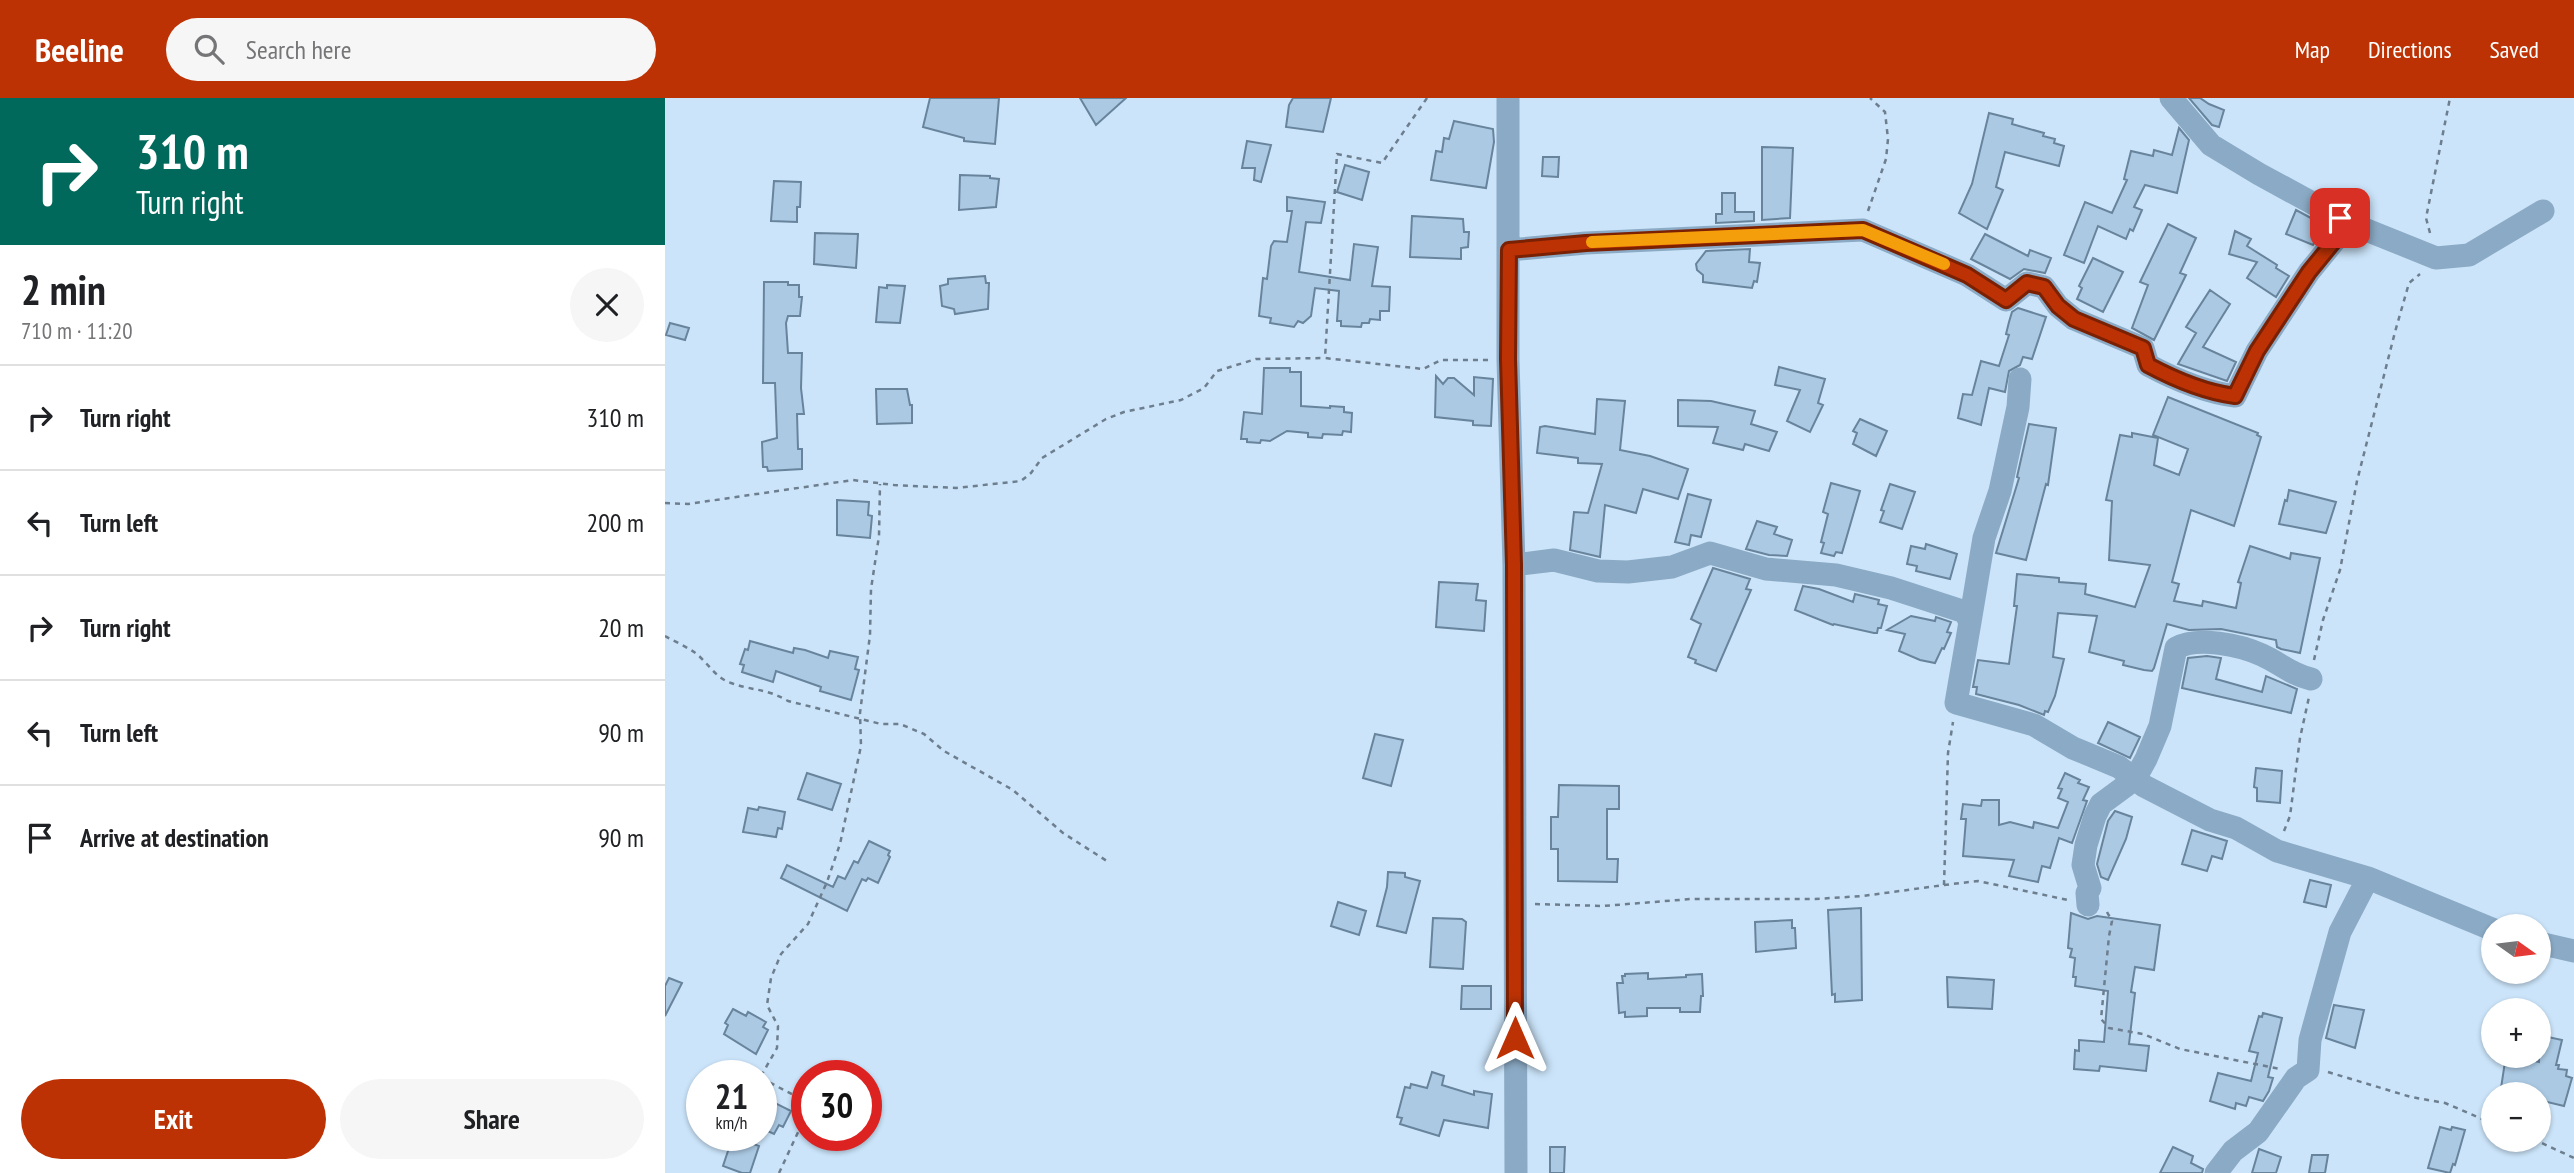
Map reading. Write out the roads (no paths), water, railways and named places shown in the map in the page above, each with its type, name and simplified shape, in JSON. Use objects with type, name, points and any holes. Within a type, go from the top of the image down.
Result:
[{"type":"street","points":[[1508,98],[1508,359],[1514,565],[1516,1173]]},
{"type":"street","points":[[2171,98],[2211,145],[2349,223],[2436,258],[2469,254],[2543,211]]},
{"type":"street","points":[[1509,250],[1586,243],[1863,230],[1967,275],[2006,300],[2027,283],[2044,287],[2058,306],[2074,319],[2143,348],[2148,365],[2170,377],[2216,394],[2235,396],[2257,351],[2309,272],[2349,223]]},
{"type":"street","points":[[2020,379],[2018,407],[2000,491],[1984,538],[1956,703],[2034,726],[2073,748],[2119,766],[2144,786],[2199,814],[2236,828],[2277,851],[2368,878],[2481,925]]},
{"type":"street","points":[[1514,565],[1554,560],[1598,571],[1627,572],[1672,567],[1710,553],[1766,569],[1836,575],[1891,588],[1965,612],[1970,622]]},
{"type":"street","points":[[2088,905],[2087,893],[2091,888],[2083,865],[2085,845],[2101,804],[2135,779],[2160,726],[2176,648],[2185,643],[2210,643],[2246,648],[2266,657],[2282,669],[2311,679]]},
{"type":"street","points":[[2216,1173],[2233,1151],[2257,1132],[2296,1078],[2308,1070],[2310,1040],[2340,932],[2368,878]]},
{"type":"street","points":[[2551,946],[2574,951]]}]
